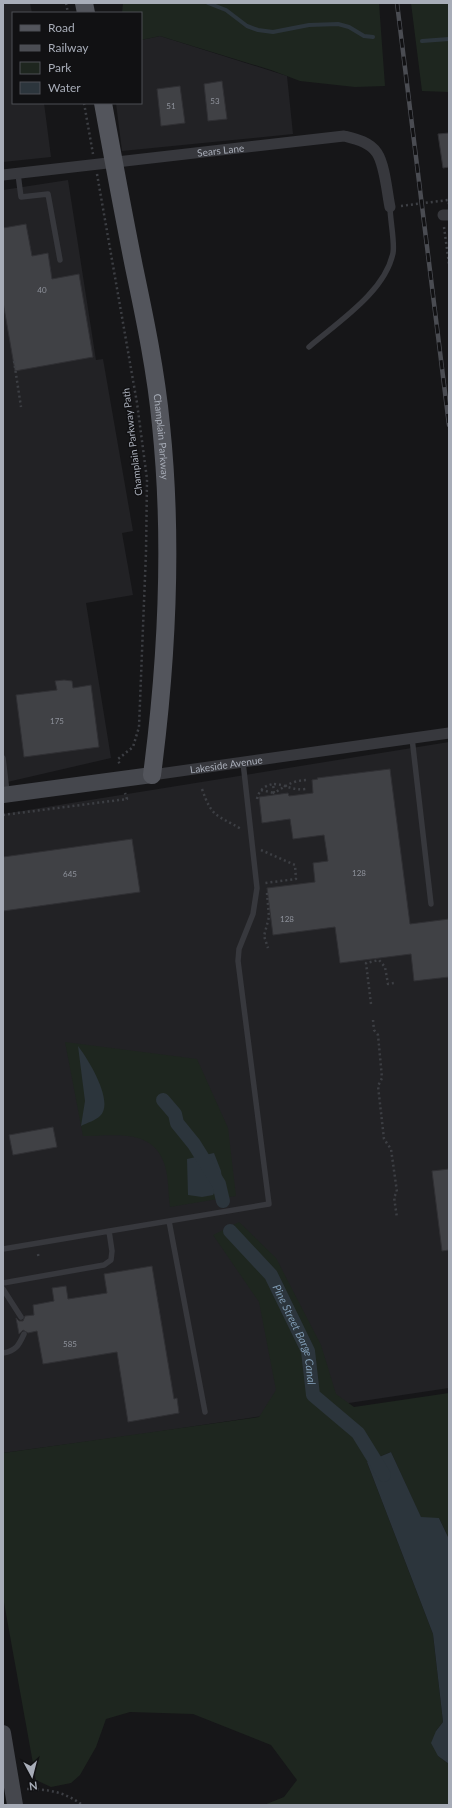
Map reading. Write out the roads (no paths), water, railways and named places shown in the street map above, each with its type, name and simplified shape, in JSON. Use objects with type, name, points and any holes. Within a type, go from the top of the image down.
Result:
[{"type":"main road","name":"Champlain Parkway","points":[[103,104],[153,369],[161,423],[166,482],[167,552],[162,678],[152,775]]},
{"type":"main road","name":"Lakeside Avenue","points":[[5,795],[152,775]]},
{"type":"main road","points":[[3,1733],[15,1805]]},
{"type":"street","name":"Sears Lane","points":[[3,175],[344,136],[359,139],[369,145],[377,153],[381,164],[390,207]]},
{"type":"street","name":"Lakeside Avenue","points":[[152,775],[449,733]]},
{"type":"lane","points":[[18,174],[21,197],[48,194],[60,260]]},
{"type":"lane","points":[[309,347],[369,296],[388,269],[393,252],[390,207]]},
{"type":"lane","points":[[412,738],[431,904]]},
{"type":"lane","points":[[3,758],[5,795]]},
{"type":"lane","points":[[3,1249],[269,1204],[238,961],[239,949],[253,914],[257,895],[257,882],[243,762]]},
{"type":"lane","points":[[169,1221],[204,1412]]},
{"type":"lane","points":[[3,1283],[104,1265],[111,1260],[112,1251],[110,1230]]},
{"type":"lane","points":[[3,1288],[21,1317]]},
{"type":"lane","points":[[3,1353],[15,1349],[20,1344],[24,1334]]},
{"type":"water","points":[[78,1046],[93,1070],[102,1091],[104,1101],[104,1110],[100,1116],[81,1126],[85,1101]]},
{"type":"water","points":[[214,1153],[221,1171],[223,1188],[216,1189],[213,1195],[202,1197],[188,1195],[187,1159]]},
{"type":"water","points":[[391,1452],[421,1517],[439,1518],[449,1539],[449,1764],[438,1756],[431,1743],[436,1731],[443,1722],[433,1634],[367,1462]]},
{"type":"waterway","points":[[208,3],[226,10],[247,26],[258,30],[273,32],[309,25],[338,24],[349,27],[364,36],[373,37]]},
{"type":"waterway","points":[[422,41],[449,39]]},
{"type":"waterway","name":"Pine Street Barge Canal","points":[[163,1100],[175,1114],[177,1123],[194,1144],[219,1184],[223,1201]]},
{"type":"waterway","name":"Pine Street Barge Canal","points":[[230,1231],[271,1275],[308,1351],[313,1395],[358,1433],[384,1475]]},
{"type":"railway","points":[[397,3],[449,425]]}]
